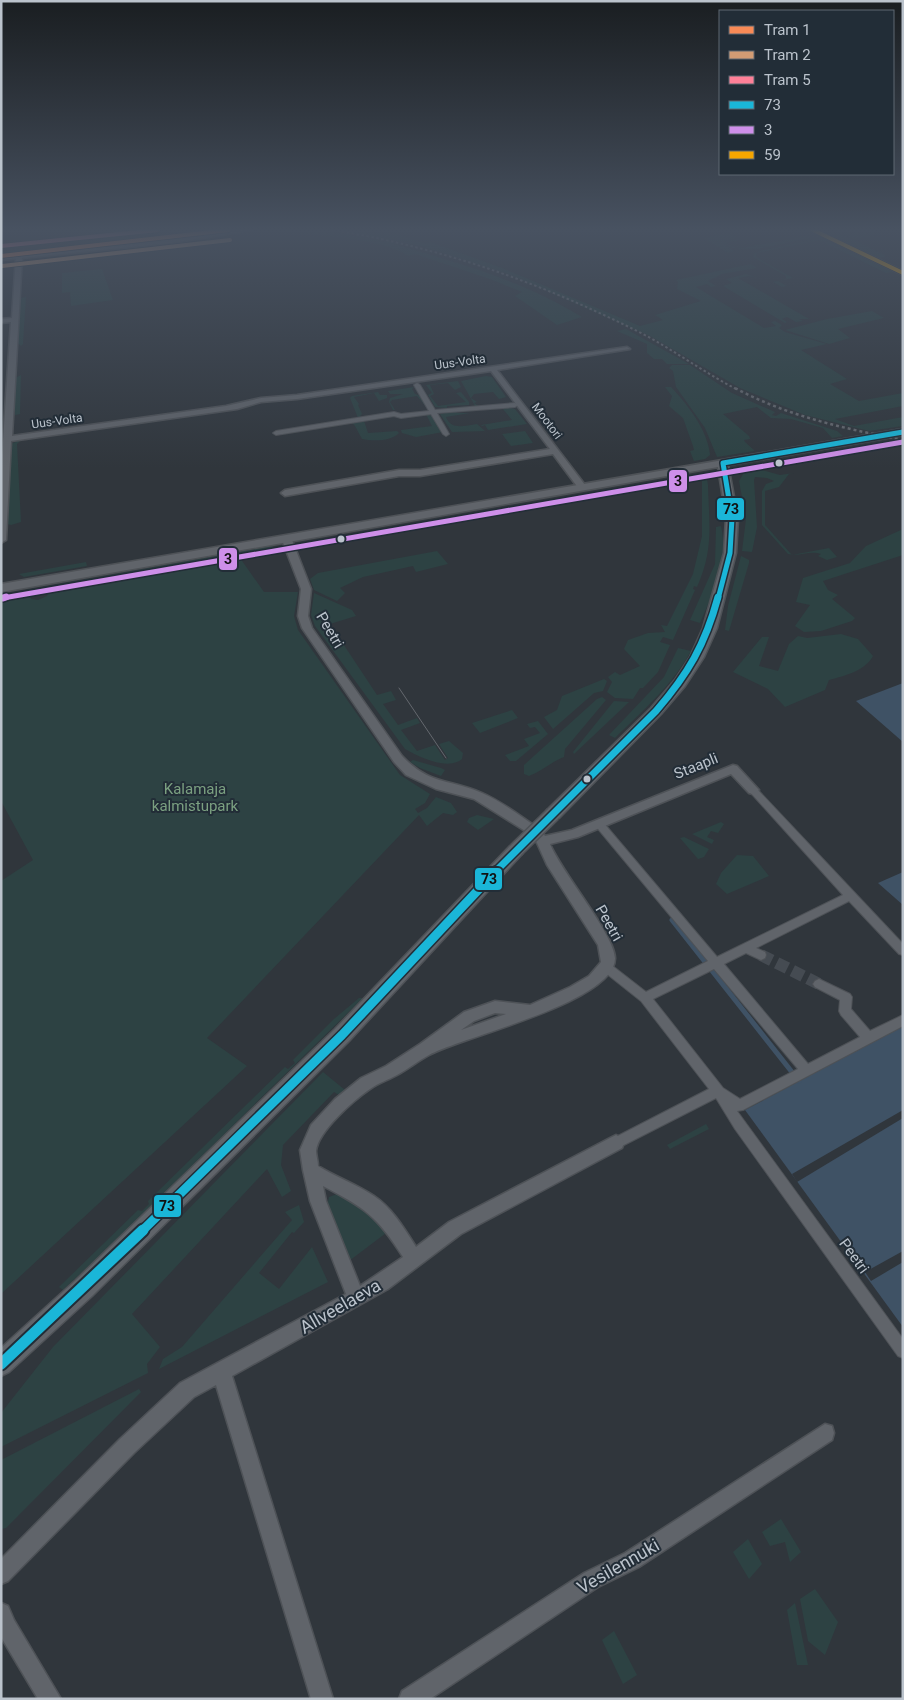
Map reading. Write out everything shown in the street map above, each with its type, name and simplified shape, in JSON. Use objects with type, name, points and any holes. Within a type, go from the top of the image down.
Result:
[{"type":"street","points":[[1,540],[16,309]]},
{"type":"street","points":[[1,321],[15,320]]},
{"type":"street","name":"Uus-Volta","points":[[7,439],[229,407],[266,404],[297,397],[627,349]]},
{"type":"street","name":"Mootori","points":[[493,369],[582,487]]},
{"type":"street","points":[[417,385],[446,434]]},
{"type":"street","points":[[276,433],[394,414],[401,416],[472,406],[480,410],[515,405]]},
{"type":"street","points":[[1,588],[903,432]]},
{"type":"street","points":[[285,493],[398,473],[420,473],[555,451]]},
{"type":"street","points":[[727,491],[733,475],[740,466],[754,459]]},
{"type":"street","points":[[1,1364],[91,1281],[342,1036],[516,850],[656,711],[680,683],[697,657],[710,628],[730,553],[732,518],[724,463]]},
{"type":"street","points":[[662,473],[702,474],[712,477],[727,491]]},
{"type":"street","name":"Peetri","points":[[287,540],[306,589],[303,616],[307,628],[398,759],[410,772],[440,786],[478,796],[534,831],[542,841],[551,862],[604,943],[609,957],[606,967],[645,998],[718,1092],[739,1125],[903,1352]]},
{"type":"street","name":"Staapli","points":[[599,824],[733,769],[903,951]]},
{"type":"street","points":[[542,841],[574,834],[599,824],[807,1071]]},
{"type":"street","points":[[645,998],[850,896]]},
{"type":"street","points":[[747,948],[761,955]]},
{"type":"street","points":[[356,1298],[318,1201],[308,1150],[317,1130],[335,1109],[366,1083],[391,1071],[425,1049],[531,1010],[588,985],[606,967]]},
{"type":"street","points":[[819,984],[846,997],[845,1011],[870,1038]]},
{"type":"street","points":[[718,1092],[739,1106],[903,1020]]},
{"type":"street","name":"Allveelaeva","points":[[1,1574],[127,1446],[187,1390],[356,1298],[382,1282],[455,1228],[616,1142],[718,1092]]},
{"type":"street","points":[[311,1170],[328,1182],[360,1196],[375,1208],[398,1233],[413,1258]]},
{"type":"street","points":[[222,1370],[322,1699]]},
{"type":"street","name":"Vesilennuki","points":[[410,1699],[591,1580],[632,1560],[825,1433]]},
{"type":"street","points":[[1,1613],[7,1627],[50,1699]]},
{"type":"green space","points":[[20,309],[25,309],[23,344],[21,346],[18,343]]},
{"type":"green space","points":[[534,309],[569,309],[582,317],[557,325]]},
{"type":"green space","points":[[589,309],[600,309],[640,326],[663,320],[655,315],[674,309],[733,309],[764,328],[776,326],[771,322],[775,321],[782,325],[779,328],[785,332],[827,344],[801,350],[847,379],[830,384],[859,401],[903,393],[903,406],[835,419],[854,426],[903,417],[903,426],[869,431],[805,415],[740,388],[650,336]]},
{"type":"green space","points":[[762,309],[792,309],[809,319],[799,319],[803,321],[796,322],[787,317],[782,319],[787,322],[785,323]]},
{"type":"green space","points":[[872,311],[884,318],[838,329],[850,338],[829,344],[785,330],[827,319]]},
{"type":"green space","points":[[626,329],[689,364],[667,364],[662,359],[654,359],[647,353],[647,344],[617,331]]},
{"type":"green space","points":[[672,365],[690,365],[732,393],[775,412],[772,415],[776,416],[781,413],[837,431],[843,436],[832,438],[823,428],[791,419],[771,418],[757,407],[723,414],[749,436],[750,439],[744,440],[755,451],[717,457],[705,428],[676,387],[673,371],[669,368]]},
{"type":"green space","points":[[21,375],[20,414],[15,415],[15,378]]},
{"type":"green space","points":[[486,376],[492,377],[506,397],[499,399],[493,392],[474,394],[471,398],[480,407],[475,406],[461,381]]},
{"type":"green space","points":[[458,381],[461,387],[455,390],[448,383],[430,385],[434,394],[430,396],[438,406],[466,402],[456,393],[461,392],[469,402],[469,405],[447,406],[447,408],[435,407],[428,395],[432,393],[426,385]]},
{"type":"green space","points":[[414,387],[412,389],[415,394],[421,396],[428,409],[417,396],[392,400],[390,402],[395,410],[393,410],[389,402],[390,398],[403,394],[390,394],[388,391]]},
{"type":"green space","points":[[665,387],[671,387],[690,409],[701,427],[710,455],[705,459],[694,461],[690,451],[694,450],[693,446],[683,418],[669,406],[672,396]]},
{"type":"green space","points":[[378,392],[380,395],[387,395],[387,398],[379,401],[374,393],[354,397],[359,404],[362,414],[360,416],[363,417],[353,423],[364,421],[368,433],[397,431],[399,433],[386,439],[362,439],[349,419],[358,418],[350,398],[352,396]]},
{"type":"green space","points":[[502,408],[515,409],[527,424],[488,430],[485,425],[481,425],[512,420]]},
{"type":"green space","points":[[456,411],[457,413],[470,413],[446,417],[451,424],[467,426],[477,424],[485,431],[452,432],[440,414]]},
{"type":"green space","points":[[426,414],[432,416],[443,432],[416,437],[402,433],[401,430],[432,426]]},
{"type":"green space","points":[[525,431],[533,443],[511,446],[502,434]]},
{"type":"green space","points":[[22,439],[17,444],[21,522],[11,525],[7,524],[11,444]]},
{"type":"green space","points":[[842,450],[845,453],[790,464],[768,465]]},
{"type":"green space","points":[[746,469],[762,470],[780,475],[794,473],[789,474],[779,487],[765,491],[765,525],[792,555],[788,554],[762,525],[762,491],[766,484],[774,481],[755,477],[757,527],[752,552],[742,551],[746,519],[739,481]]},
{"type":"green space","points":[[702,479],[707,479],[708,485],[709,537],[706,561],[697,587],[694,586],[693,589],[695,590],[673,640],[663,637],[660,642],[670,645],[658,672],[643,688],[640,688],[633,699],[615,698],[607,692],[612,682],[608,677],[615,672],[620,675],[640,666],[624,649],[628,640],[648,633],[665,632],[661,625],[667,626],[693,574],[702,536]]},
{"type":"green space","points":[[721,526],[723,551],[721,563],[710,600],[700,623],[690,620],[715,564],[716,527]]},
{"type":"green space","points":[[903,529],[903,555],[823,581],[828,590],[838,595],[832,599],[855,618],[852,621],[821,631],[804,632],[795,626],[810,605],[796,602],[803,578],[850,563],[866,546]]},
{"type":"green space","points":[[271,546],[280,549],[28,593],[27,590]]},
{"type":"green space","points":[[829,548],[837,557],[827,560],[818,556],[821,554],[817,553],[794,555]]},
{"type":"green space","points":[[437,551],[448,564],[416,572],[413,566],[363,577],[340,588],[345,593],[337,601],[314,590],[310,579],[318,573]]},
{"type":"green space","points":[[741,556],[749,560],[749,563],[729,631],[725,630],[728,606]]},
{"type":"green space","name":"Kalamaja kalmistupark","points":[[240,558],[264,592],[298,592],[294,616],[298,630],[400,775],[430,794],[425,803],[415,809],[418,813],[427,808],[436,797],[451,803],[457,812],[453,815],[443,813],[427,826],[419,815],[207,1038],[247,1066],[1,1294],[1,881],[33,860],[1,801],[1,600],[30,595],[31,599],[38,600],[47,596],[49,591]]},
{"type":"green space","points":[[86,562],[87,566],[24,577],[19,574]]},
{"type":"green space","points":[[314,593],[352,610],[356,616],[330,624],[377,695],[391,691],[396,700],[383,704],[398,725],[417,718],[420,723],[401,730],[417,751],[435,745],[445,760],[448,758],[439,744],[449,741],[463,753],[462,759],[449,764],[442,763],[425,759],[405,749],[315,626],[311,615]]},
{"type":"green space","points":[[841,634],[858,639],[873,656],[860,669],[829,680],[825,690],[785,707],[768,689],[733,672],[762,637],[769,637],[759,666],[778,671],[789,644],[798,636],[807,638]]},
{"type":"green space","points":[[678,648],[691,651],[675,676],[656,698],[615,738],[609,735],[664,677]]},
{"type":"green space","points":[[604,679],[607,681],[603,691],[594,693],[553,729],[544,717],[557,710],[562,696]]},
{"type":"green space","points":[[602,697],[606,700],[565,749],[564,757],[529,776],[524,774],[524,765],[597,699]]},
{"type":"green space","points":[[614,701],[629,702],[574,754],[573,752]]},
{"type":"green space","points":[[512,710],[518,718],[480,733],[472,723]]},
{"type":"green space","points":[[538,721],[548,734],[516,761],[510,761],[505,755],[529,746],[524,739],[540,733],[535,727],[530,728],[527,724]]},
{"type":"green space","points":[[413,760],[445,770],[441,776],[410,762]]},
{"type":"green space","points":[[477,815],[494,819],[478,830],[467,822],[469,818]]},
{"type":"green space","points":[[721,822],[724,824],[718,833],[711,831],[707,837],[714,840],[712,844],[692,834]]},
{"type":"green space","points":[[684,837],[709,849],[704,857],[698,859],[680,838]]},
{"type":"green space","points":[[737,855],[753,856],[769,876],[727,894],[716,884],[721,873]]},
{"type":"green space","points":[[359,998],[363,998],[109,1247],[63,1290],[59,1287],[138,1210],[142,1211],[149,1204],[148,1201],[285,1067],[288,1069],[295,1063],[293,1060],[334,1019]]},
{"type":"green space","points":[[323,1072],[345,1090],[339,1095],[334,1092],[283,1145],[281,1165],[291,1191],[282,1197],[267,1169],[132,1314],[160,1347],[147,1364],[148,1373],[1,1447],[1,1413],[53,1347]]},
{"type":"green space","points":[[706,1124],[709,1129],[670,1149],[667,1145]]},
{"type":"green space","points":[[337,1194],[367,1212],[386,1233],[349,1261],[327,1206],[329,1197]]},
{"type":"green space","points":[[299,1205],[304,1222],[294,1233],[292,1232],[259,1273],[279,1289],[312,1247],[328,1282],[159,1369],[163,1359],[182,1347],[292,1220],[285,1212]]},
{"type":"green space","points":[[139,1389],[141,1392],[6,1528],[1,1529],[1,1460]]},
{"type":"green space","points":[[781,1519],[801,1552],[790,1562],[785,1542],[770,1546],[762,1532]]},
{"type":"green space","points":[[748,1539],[762,1564],[749,1579],[733,1552]]},
{"type":"green space","points":[[815,1589],[838,1622],[825,1655],[808,1641],[800,1599]]},
{"type":"green space","points":[[795,1603],[808,1665],[797,1665],[787,1610]]},
{"type":"green space","points":[[614,1631],[637,1675],[623,1684],[602,1640]]},
{"type":"water","points":[[903,683],[903,742],[856,701]]},
{"type":"water","points":[[903,872],[903,905],[878,883]]},
{"type":"water","points":[[903,1026],[903,1327],[745,1110]]},
{"type":"pier","points":[[903,1110],[903,1118],[797,1182],[792,1174]]},
{"type":"pier","points":[[903,1251],[903,1262],[871,1281],[865,1272]]},
{"type":"waterway","points":[[672,920],[799,1081]]},
{"type":"tunnel","points":[[761,955],[819,984]]},
{"type":"tram line","points":[[399,688],[446,758]]},
{"type":"railway","points":[[591,309],[643,334],[738,390]]},
{"type":"railway","points":[[735,388],[796,414],[839,426],[903,440]]},
{"type":"transit line","name":"73","points":[[1,1364],[84,1288],[342,1035],[516,850],[656,711],[680,683],[697,657],[710,628],[730,553],[732,518],[723,463],[903,432]]},
{"type":"transit line","name":"3","points":[[3,598],[903,442]]}]
